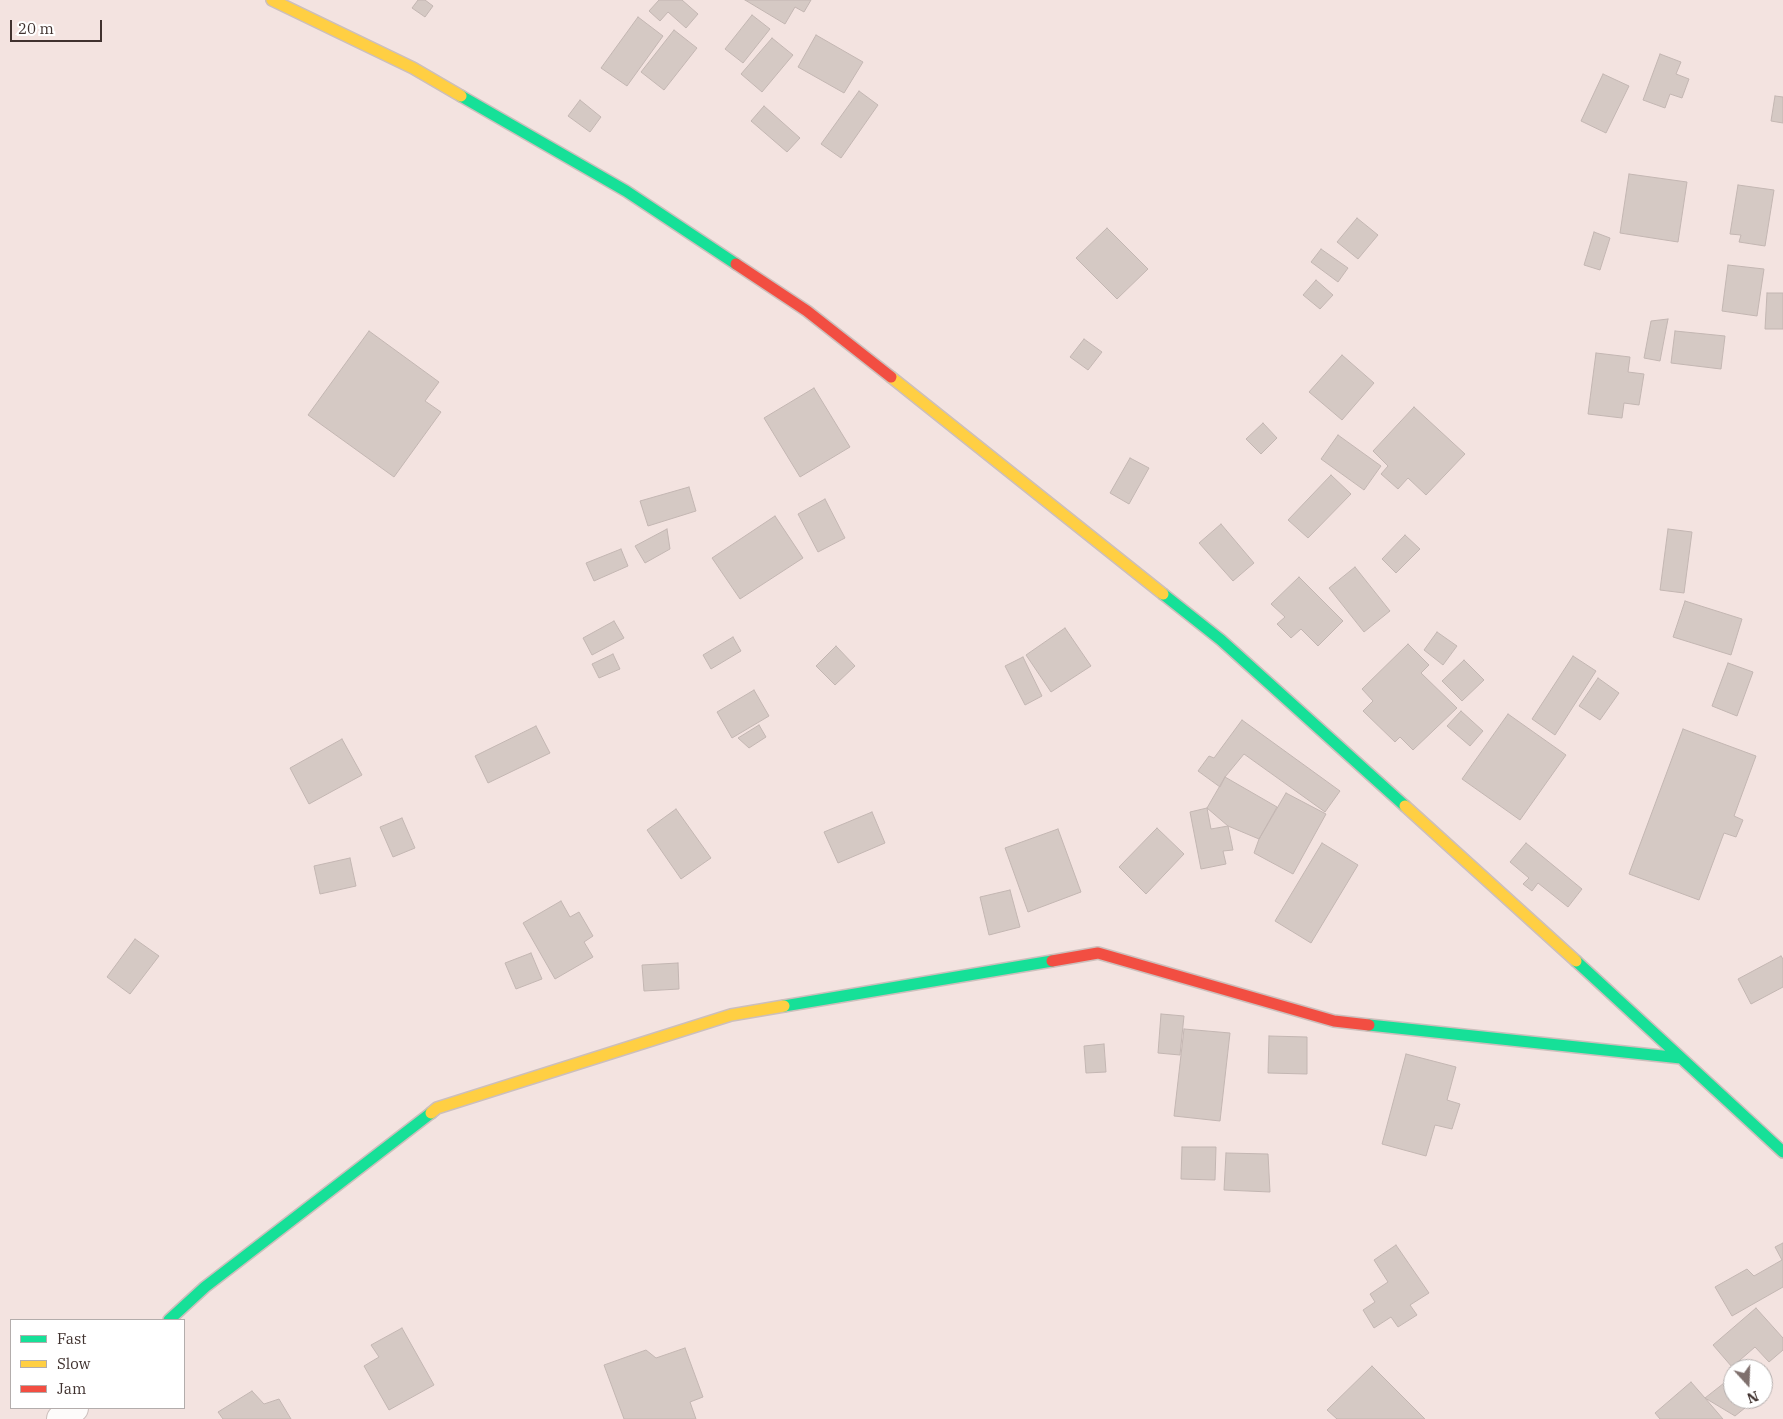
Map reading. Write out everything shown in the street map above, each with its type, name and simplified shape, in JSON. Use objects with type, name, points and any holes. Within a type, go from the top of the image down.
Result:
[{"type":"street","points":[[272,0],[413,68],[626,191],[807,311],[1221,640],[1783,1152]]},
{"type":"street","points":[[170,1319],[205,1287],[436,1108],[731,1015],[1098,954],[1334,1021],[1681,1058]]},
{"type":"street","points":[[62,1419],[73,1409]]},
{"type":"building","points":[[418,0],[425,0],[433,6],[425,17],[412,8]]},
{"type":"building","points":[[659,0],[682,0],[698,14],[686,28],[668,12],[660,21],[649,11]]},
{"type":"building","points":[[745,0],[811,0],[804,12],[795,7],[785,24]]},
{"type":"building","points":[[752,15],[770,29],[743,63],[725,49]]},
{"type":"building","points":[[638,17],[663,36],[627,86],[601,68]]},
{"type":"building","points":[[674,30],[697,48],[664,90],[641,72]]},
{"type":"building","points":[[816,35],[863,62],[844,93],[798,67]]},
{"type":"building","points":[[772,38],[793,55],[762,92],[741,74]]},
{"type":"building","points":[[1660,54],[1681,62],[1676,74],[1689,79],[1682,98],[1670,94],[1665,108],[1643,100]]},
{"type":"building","points":[[1603,74],[1629,86],[1606,133],[1581,121]]},
{"type":"building","points":[[859,91],[878,105],[841,158],[821,144]]},
{"type":"building","points":[[1775,96],[1783,97],[1783,123],[1771,121]]},
{"type":"building","points":[[580,100],[601,117],[590,132],[568,116]]},
{"type":"building","points":[[764,106],[800,138],[787,152],[751,121]]},
{"type":"building","points":[[1629,174],[1687,182],[1678,242],[1620,233]]},
{"type":"building","points":[[1738,185],[1774,190],[1765,246],[1739,242],[1741,235],[1730,234]]},
{"type":"building","points":[[1357,218],[1378,235],[1358,259],[1337,242]]},
{"type":"building","points":[[1107,228],[1148,269],[1117,299],[1076,258]]},
{"type":"building","points":[[1594,232],[1610,238],[1600,270],[1584,265]]},
{"type":"building","points":[[1321,249],[1348,268],[1338,282],[1311,262]]},
{"type":"building","points":[[1728,265],[1764,269],[1757,316],[1722,311]]},
{"type":"building","points":[[1316,280],[1333,295],[1320,309],[1303,295]]},
{"type":"building","points":[[1767,293],[1783,293],[1783,329],[1765,329]]},
{"type":"building","points":[[1668,319],[1660,361],[1644,358],[1651,321]]},
{"type":"building","points":[[369,331],[439,382],[425,401],[441,412],[394,477],[308,415]]},
{"type":"building","points":[[1675,331],[1725,336],[1721,369],[1671,363]]},
{"type":"building","points":[[1084,339],[1102,352],[1088,370],[1070,357]]},
{"type":"building","points":[[1596,353],[1630,357],[1628,372],[1644,374],[1639,405],[1624,403],[1622,418],[1588,414]]},
{"type":"building","points":[[1342,355],[1374,383],[1342,420],[1309,392]]},
{"type":"building","points":[[814,388],[850,447],[800,477],[764,418]]},
{"type":"building","points":[[1414,407],[1465,454],[1426,495],[1408,478],[1398,489],[1381,474],[1388,466],[1373,451]]},
{"type":"building","points":[[1263,423],[1277,438],[1261,454],[1246,439]]},
{"type":"building","points":[[1338,435],[1381,466],[1364,490],[1321,459]]},
{"type":"building","points":[[1130,458],[1149,468],[1129,504],[1110,493]]},
{"type":"building","points":[[1331,475],[1351,494],[1308,538],[1288,520]]},
{"type":"building","points":[[689,487],[696,511],[648,526],[640,501]]},
{"type":"building","points":[[825,499],[845,538],[818,552],[798,514]]},
{"type":"building","points":[[775,516],[803,558],[740,599],[712,558]]},
{"type":"building","points":[[1221,524],[1254,563],[1233,581],[1199,543]]},
{"type":"building","points":[[667,529],[670,549],[645,563],[635,546]]},
{"type":"building","points":[[1668,529],[1692,532],[1684,593],[1660,590]]},
{"type":"building","points":[[1405,535],[1420,549],[1396,573],[1382,559]]},
{"type":"building","points":[[621,549],[628,566],[594,581],[586,563]]},
{"type":"building","points":[[1355,567],[1390,611],[1364,632],[1329,588]]},
{"type":"building","points":[[1299,577],[1343,621],[1318,646],[1301,629],[1291,638],[1277,624],[1285,617],[1271,604]]},
{"type":"building","points":[[1685,601],[1742,619],[1731,655],[1673,637]]},
{"type":"building","points":[[614,621],[624,638],[592,655],[583,638]]},
{"type":"building","points":[[1065,628],[1091,666],[1051,692],[1026,655]]},
{"type":"building","points":[[1437,632],[1457,646],[1443,665],[1424,650]]},
{"type":"building","points":[[733,637],[741,651],[711,669],[703,655]]},
{"type":"building","points":[[1408,644],[1429,665],[1421,673],[1457,708],[1413,750],[1400,737],[1395,742],[1363,711],[1373,701],[1362,689]]},
{"type":"building","points":[[836,646],[855,666],[835,685],[816,666]]},
{"type":"building","points":[[613,654],[620,669],[599,678],[592,664]]},
{"type":"building","points":[[1573,656],[1596,671],[1555,735],[1532,719]]},
{"type":"building","points":[[1023,657],[1042,696],[1025,705],[1005,666]]},
{"type":"building","points":[[1464,660],[1484,680],[1462,701],[1442,681]]},
{"type":"building","points":[[1728,663],[1753,672],[1737,716],[1712,706]]},
{"type":"building","points":[[1598,678],[1619,693],[1600,720],[1579,706]]},
{"type":"building","points":[[754,690],[769,716],[732,738],[717,712]]},
{"type":"building","points":[[1461,711],[1483,731],[1470,746],[1447,726]]},
{"type":"building","points":[[1508,714],[1566,755],[1520,820],[1462,779]]},
{"type":"building","points":[[1242,720],[1340,791],[1325,812],[1244,754],[1225,777],[1220,787],[1198,771],[1209,756],[1214,758]]},
{"type":"building","points":[[759,725],[766,737],[749,748],[738,738]]},
{"type":"building","points":[[536,726],[550,753],[488,783],[475,756]]},
{"type":"building","points":[[1683,729],[1756,756],[1734,816],[1743,820],[1736,837],[1724,833],[1699,900],[1629,874]]},
{"type":"building","points":[[342,739],[362,775],[309,804],[290,768]]},
{"type":"building","points":[[1225,777],[1277,807],[1259,839],[1228,826],[1207,808]]},
{"type":"building","points":[[1286,793],[1326,814],[1293,874],[1254,853],[1259,839]]},
{"type":"building","points":[[1207,808],[1211,829],[1228,826],[1233,850],[1223,851],[1226,864],[1201,869],[1190,812]]},
{"type":"building","points":[[676,809],[711,858],[681,879],[647,830]]},
{"type":"building","points":[[872,812],[885,843],[838,863],[824,832]]},
{"type":"building","points":[[402,818],[415,848],[393,857],[380,827]]},
{"type":"building","points":[[1157,828],[1184,854],[1146,894],[1119,867]]},
{"type":"building","points":[[1058,829],[1081,892],[1028,912],[1005,848]]},
{"type":"building","points":[[1322,843],[1358,865],[1311,943],[1275,921]]},
{"type":"building","points":[[1526,843],[1582,889],[1568,907],[1538,883],[1532,891],[1523,884],[1529,878],[1510,862]]},
{"type":"building","points":[[350,858],[356,886],[320,894],[314,866]]},
{"type":"building","points":[[1010,890],[1020,927],[989,935],[980,897]]},
{"type":"building","points":[[561,901],[570,917],[579,912],[593,936],[584,942],[593,957],[555,979],[523,923]]},
{"type":"building","points":[[135,939],[159,956],[130,994],[107,977]]},
{"type":"building","points":[[531,953],[542,979],[516,989],[505,963]]},
{"type":"building","points":[[1781,956],[1783,959],[1783,987],[1751,1004],[1738,979]]},
{"type":"building","points":[[678,963],[679,989],[644,991],[642,965]]},
{"type":"building","points":[[1161,1014],[1184,1016],[1180,1055],[1158,1053]]},
{"type":"building","points":[[1184,1029],[1230,1033],[1220,1121],[1174,1116]]},
{"type":"building","points":[[1269,1036],[1307,1037],[1307,1074],[1268,1073]]},
{"type":"building","points":[[1104,1044],[1106,1072],[1086,1073],[1084,1046]]},
{"type":"building","points":[[1406,1054],[1456,1067],[1447,1100],[1460,1104],[1452,1129],[1435,1125],[1426,1156],[1382,1144]]},
{"type":"building","points":[[1182,1147],[1216,1147],[1215,1180],[1181,1179]]},
{"type":"building","points":[[1226,1153],[1268,1154],[1270,1192],[1224,1190]]},
{"type":"building","points":[[1783,1243],[1783,1287],[1732,1316],[1715,1287],[1747,1269],[1754,1276],[1782,1260],[1775,1247]]},
{"type":"building","points":[[1396,1245],[1429,1293],[1410,1305],[1417,1315],[1398,1327],[1391,1317],[1374,1328],[1363,1310],[1375,1302],[1370,1294],[1388,1282],[1374,1260]]},
{"type":"building","points":[[1756,1308],[1783,1338],[1783,1350],[1772,1359],[1766,1359],[1755,1347],[1741,1359],[1725,1359],[1713,1345]]},
{"type":"building","points":[[402,1328],[434,1385],[389,1410],[364,1366],[379,1357],[371,1345]]},
{"type":"building","points":[[685,1348],[703,1397],[690,1402],[696,1419],[624,1419],[604,1365],[646,1350],[656,1358]]},
{"type":"building","points":[[1372,1366],[1425,1419],[1337,1419],[1327,1410]]},
{"type":"building","points":[[1691,1382],[1723,1419],[1660,1419],[1655,1413]]},
{"type":"building","points":[[1723,1384],[1723,1409],[1705,1398]]},
{"type":"building","points":[[252,1391],[264,1404],[279,1399],[291,1419],[223,1419],[218,1412]]},
{"type":"building","points":[[1723,1409],[1744,1409],[1735,1416]]},
{"type":"traffic: fast","points":[[461,96],[626,191],[736,264]]},
{"type":"traffic: fast","points":[[1163,594],[1221,640],[1405,806]]},
{"type":"traffic: fast","points":[[784,1006],[1052,961]]},
{"type":"traffic: fast","points":[[1576,961],[1783,1152]]},
{"type":"traffic: fast","points":[[1369,1025],[1681,1058]]},
{"type":"traffic: fast","points":[[170,1319],[205,1287],[431,1113]]},
{"type":"traffic: slow","points":[[272,0],[413,68],[461,96]]},
{"type":"traffic: slow","points":[[891,377],[1163,594]]},
{"type":"traffic: slow","points":[[1405,806],[1576,961]]},
{"type":"traffic: slow","points":[[431,1113],[437,1108],[731,1015],[784,1006]]},
{"type":"traffic: jam","points":[[736,264],[807,311],[891,377]]},
{"type":"traffic: jam","points":[[1052,961],[1098,953],[1334,1021],[1369,1025]]}]
